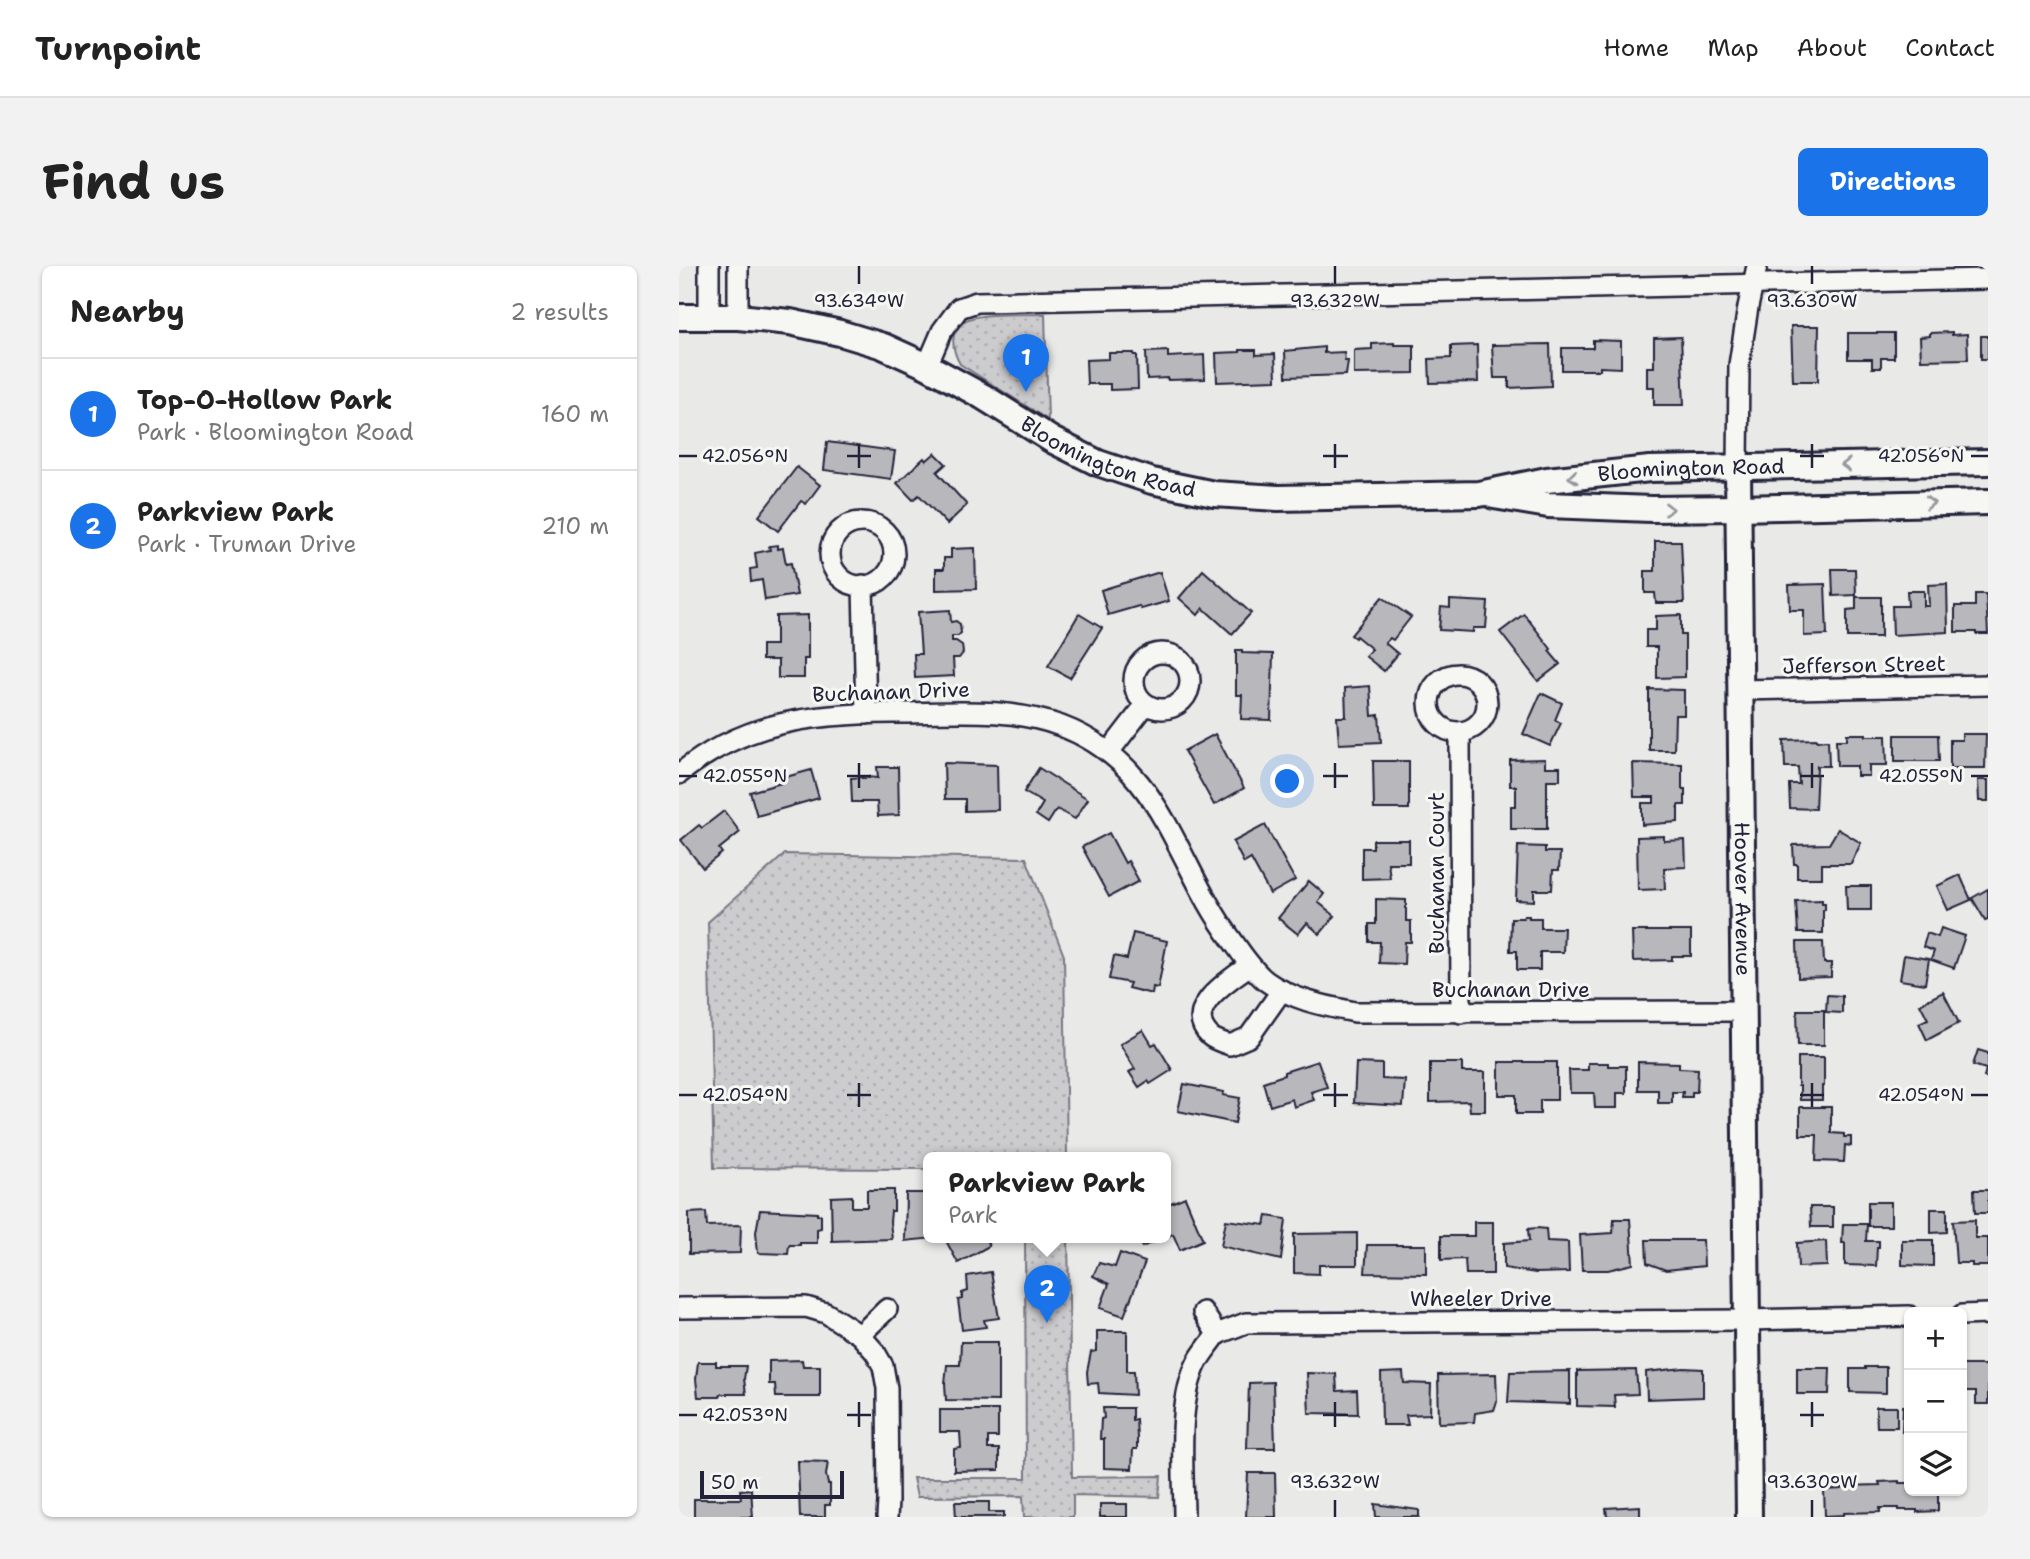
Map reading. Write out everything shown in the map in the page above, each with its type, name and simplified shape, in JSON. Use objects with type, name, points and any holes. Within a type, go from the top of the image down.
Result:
[{"type":"street","points":[[709,266],[709,316]]},
{"type":"street","points":[[738,266],[738,317]]},
{"type":"street","points":[[927,366],[942,331],[959,308],[978,302],[1755,275],[1988,279]]},
{"type":"street","name":"Hoover Avenue","points":[[1749,1517],[1738,467],[1739,365],[1755,275]]},
{"type":"street","name":"Bloomington Road","points":[[679,317],[738,317],[790,323],[840,333],[883,346],[927,366],[982,396],[1052,440],[1098,463],[1152,481],[1215,494],[1278,498],[1479,494],[1548,505],[1651,509],[1988,502]]},
{"type":"street","name":"Bloomington Road","points":[[1479,494],[1547,480],[1650,469],[1988,462]]},
{"type":"street","points":[[863,586],[866,714]]},
{"type":"street","name":"Jefferson Street","points":[[1741,690],[1988,685]]},
{"type":"street","points":[[1109,752],[1146,704]]},
{"type":"street","name":"Buchanan Drive","points":[[679,774],[730,740],[763,727],[800,718],[989,712],[1031,717],[1060,725],[1089,738],[1132,772],[1151,797],[1217,921],[1250,965],[1282,990],[1317,1004],[1355,1012],[1744,1011]]},
{"type":"street","name":"Buchanan Court","points":[[1459,732],[1461,1013]]},
{"type":"street","points":[[1250,965],[1216,990],[1203,1004],[1202,1023],[1210,1037],[1230,1045],[1249,1037],[1282,990]]},
{"type":"street","points":[[679,1308],[806,1307],[826,1313],[860,1335],[883,1366],[887,1388],[887,1517]]},
{"type":"street","points":[[860,1335],[887,1309]]},
{"type":"street","points":[[1184,1517],[1183,1424],[1187,1394],[1198,1361],[1217,1334],[1203,1312]]},
{"type":"street","points":[[1967,1315],[1988,1314]]},
{"type":"street","name":"Wheeler Drive","points":[[1217,1334],[1246,1323],[1747,1320],[1904,1316]]},
{"type":"shaded area","points":[[1045,314],[1048,420],[960,364],[953,340],[960,324],[973,317]]},
{"type":"shaded area","points":[[785,854],[1026,858],[1064,956],[1067,1152],[923,1152],[923,1169],[714,1168],[708,922]]},
{"type":"shaded area","points":[[1025,1243],[1068,1243],[1072,1477],[1161,1476],[1159,1497],[1073,1495],[1073,1517],[1024,1517],[1023,1496],[917,1497],[913,1478],[1026,1478]]},
{"type":"building","points":[[1791,326],[1819,326],[1818,381],[1793,381]]},
{"type":"building","points":[[1952,332],[1952,335],[1967,334],[1968,359],[1921,360],[1920,337],[1930,336],[1930,333]]},
{"type":"building","points":[[1848,333],[1894,333],[1894,358],[1881,358],[1881,368],[1872,368],[1872,359],[1848,359]]},
{"type":"building","points":[[1981,336],[1988,336],[1988,359],[1981,359]]},
{"type":"building","points":[[1681,337],[1684,405],[1654,405],[1654,387],[1647,387],[1647,367],[1654,367],[1654,338]]},
{"type":"building","points":[[1593,340],[1621,341],[1621,368],[1562,370],[1562,348],[1593,348]]},
{"type":"building","points":[[1372,344],[1414,345],[1414,373],[1354,374],[1354,350],[1372,349]]},
{"type":"building","points":[[1550,344],[1551,386],[1509,388],[1509,378],[1494,378],[1492,345]]},
{"type":"building","points":[[1477,345],[1478,382],[1430,383],[1429,359],[1451,358],[1451,346]]},
{"type":"building","points":[[1324,347],[1324,353],[1344,352],[1345,361],[1348,361],[1346,375],[1286,377],[1285,351]]},
{"type":"building","points":[[1256,350],[1256,355],[1275,354],[1276,380],[1217,382],[1216,353]]},
{"type":"building","points":[[1168,351],[1168,357],[1204,355],[1205,379],[1147,379],[1146,352]]},
{"type":"building","points":[[1109,353],[1137,355],[1138,389],[1110,390],[1110,384],[1087,384],[1086,360],[1109,359]]},
{"type":"building","points":[[827,442],[895,451],[891,479],[824,470]]},
{"type":"building","points":[[935,453],[946,464],[937,472],[967,505],[947,524],[919,495],[913,500],[897,483],[924,458],[926,461]]},
{"type":"building","points":[[797,467],[820,485],[806,504],[801,501],[778,531],[759,516]]},
{"type":"building","points":[[1655,541],[1681,541],[1684,603],[1656,603],[1655,593],[1645,593],[1645,571],[1655,571]]},
{"type":"building","points":[[778,545],[778,549],[783,548],[786,564],[791,563],[797,595],[765,600],[762,580],[751,582],[750,569],[757,568],[755,553]]},
{"type":"building","points":[[975,548],[976,589],[936,590],[936,569],[944,569],[944,558],[951,558],[951,549]]},
{"type":"building","points":[[1832,569],[1855,569],[1856,595],[1833,596]]},
{"type":"building","points":[[1203,570],[1251,613],[1232,634],[1203,608],[1198,615],[1179,598]]},
{"type":"building","points":[[1160,572],[1169,601],[1108,615],[1101,590]]},
{"type":"building","points":[[1825,584],[1827,635],[1804,636],[1804,610],[1790,610],[1789,585]]},
{"type":"building","points":[[1947,584],[1948,632],[1893,635],[1892,606],[1908,606],[1907,591],[1924,591],[1924,606],[1929,606],[1928,585]]},
{"type":"building","points":[[1975,594],[1986,594],[1988,634],[1955,632],[1955,606],[1975,606]]},
{"type":"building","points":[[1382,597],[1411,617],[1393,640],[1390,638],[1385,643],[1398,654],[1384,671],[1365,656],[1372,649],[1351,635]]},
{"type":"building","points":[[1856,597],[1881,597],[1881,637],[1847,637],[1847,610],[1856,609]]},
{"type":"building","points":[[1450,600],[1488,602],[1486,628],[1473,628],[1473,632],[1439,630],[1441,607],[1450,608]]},
{"type":"building","points":[[950,610],[951,622],[960,624],[961,633],[952,636],[952,641],[962,645],[963,653],[959,658],[953,658],[954,676],[915,678],[914,654],[921,654],[918,612]]},
{"type":"building","points":[[1079,614],[1102,628],[1070,678],[1048,666]]},
{"type":"building","points":[[1524,614],[1560,664],[1538,681],[1500,632]]},
{"type":"building","points":[[808,615],[808,659],[804,659],[804,678],[778,678],[778,660],[762,660],[762,645],[776,645],[776,616]]},
{"type":"building","points":[[1681,615],[1681,635],[1685,635],[1685,677],[1657,678],[1657,647],[1646,647],[1646,630],[1656,630],[1656,616]]},
{"type":"building","points":[[1236,650],[1242,650],[1242,653],[1273,654],[1271,720],[1241,719],[1242,695],[1236,695]]},
{"type":"building","points":[[1370,686],[1372,716],[1379,715],[1381,742],[1339,744],[1337,717],[1346,717],[1345,688]]},
{"type":"building","points":[[1649,689],[1684,690],[1684,715],[1675,715],[1674,750],[1649,750]]},
{"type":"building","points":[[1541,693],[1562,703],[1555,720],[1561,723],[1550,746],[1523,734]]},
{"type":"building","points":[[1215,734],[1244,788],[1214,805],[1184,751]]},
{"type":"building","points":[[1847,734],[1886,736],[1887,765],[1869,765],[1869,776],[1857,776],[1857,766],[1837,766],[1836,740],[1847,740]]},
{"type":"building","points":[[1962,734],[1986,734],[1985,768],[1950,768],[1950,740],[1962,740]]},
{"type":"building","points":[[1895,735],[1938,735],[1939,761],[1895,761]]},
{"type":"building","points":[[1784,740],[1828,740],[1829,766],[1817,766],[1815,809],[1790,808],[1789,784],[1799,784],[1798,767],[1785,767]]},
{"type":"building","points":[[1545,759],[1545,767],[1560,767],[1560,780],[1547,780],[1547,829],[1511,829],[1511,806],[1516,806],[1516,786],[1510,786],[1510,760]]},
{"type":"building","points":[[1373,761],[1409,761],[1409,809],[1374,809]]},
{"type":"building","points":[[944,763],[997,765],[998,810],[965,811],[965,799],[945,799]]},
{"type":"building","points":[[1633,763],[1682,764],[1685,805],[1678,805],[1678,822],[1642,825],[1642,803],[1654,803],[1654,797],[1634,797]]},
{"type":"building","points":[[877,767],[898,767],[899,815],[878,816],[877,802],[852,802],[851,778],[878,778]]},
{"type":"building","points":[[1039,768],[1088,799],[1075,819],[1057,809],[1048,823],[1036,815],[1043,803],[1024,792]]},
{"type":"building","points":[[811,770],[819,798],[757,816],[750,792],[781,783],[779,779]]},
{"type":"building","points":[[1978,780],[1988,780],[1988,801],[1979,801]]},
{"type":"building","points":[[724,811],[740,832],[719,849],[722,853],[703,868],[681,840],[699,825],[702,828]]},
{"type":"building","points":[[1265,825],[1295,880],[1270,894],[1251,859],[1244,863],[1233,842]]},
{"type":"building","points":[[1838,829],[1861,843],[1851,864],[1822,864],[1822,878],[1797,878],[1793,845],[1829,844]]},
{"type":"building","points":[[1109,833],[1125,863],[1128,861],[1139,881],[1109,897],[1082,847]]},
{"type":"building","points":[[1664,836],[1664,841],[1685,840],[1686,867],[1664,868],[1665,889],[1638,890],[1637,837]]},
{"type":"building","points":[[1373,840],[1409,840],[1409,863],[1388,863],[1390,878],[1362,879],[1362,848],[1373,848]]},
{"type":"building","points":[[1518,846],[1545,847],[1545,852],[1560,852],[1559,870],[1553,870],[1552,890],[1534,890],[1534,901],[1516,900]]},
{"type":"building","points":[[1960,875],[1971,900],[1948,910],[1937,886]]},
{"type":"building","points":[[1309,881],[1324,894],[1318,902],[1335,916],[1320,934],[1307,923],[1298,934],[1278,918]]},
{"type":"building","points":[[1846,886],[1871,886],[1871,910],[1847,910]]},
{"type":"building","points":[[1988,889],[1988,919],[1985,920],[1972,898]]},
{"type":"building","points":[[1376,899],[1406,900],[1406,921],[1411,921],[1411,942],[1405,942],[1404,964],[1379,963],[1380,942],[1369,942],[1369,924],[1376,924]]},
{"type":"building","points":[[1822,900],[1822,903],[1825,903],[1823,933],[1798,933],[1796,901]]},
{"type":"building","points":[[1511,918],[1541,918],[1541,928],[1564,928],[1563,952],[1540,952],[1540,970],[1517,970],[1517,951],[1510,951]]},
{"type":"building","points":[[1941,928],[1965,936],[1954,968],[1931,960],[1934,951],[1923,947],[1927,933],[1938,937]]},
{"type":"building","points":[[1632,931],[1691,931],[1691,956],[1672,956],[1672,960],[1633,961]]},
{"type":"building","points":[[1133,933],[1167,941],[1158,988],[1153,987],[1152,994],[1128,988],[1130,983],[1109,979],[1114,956],[1127,959]]},
{"type":"building","points":[[1797,942],[1823,942],[1824,963],[1831,963],[1831,977],[1798,978]]},
{"type":"building","points":[[1904,955],[1929,959],[1925,984],[1900,980]]},
{"type":"building","points":[[1943,992],[1959,1023],[1927,1040],[1919,1023],[1928,1019],[1920,1004]]},
{"type":"building","points":[[1827,995],[1842,996],[1842,1013],[1826,1012]]},
{"type":"building","points":[[1797,1010],[1824,1010],[1824,1045],[1798,1045]]},
{"type":"building","points":[[1143,1030],[1152,1045],[1156,1043],[1172,1070],[1150,1084],[1148,1081],[1139,1087],[1129,1072],[1135,1069],[1120,1044]]},
{"type":"building","points":[[1978,1050],[1988,1053],[1988,1078],[1984,1077],[1986,1069],[1973,1065]]},
{"type":"building","points":[[1798,1057],[1824,1057],[1822,1100],[1800,1100]]},
{"type":"building","points":[[1318,1061],[1327,1087],[1311,1092],[1314,1100],[1294,1107],[1292,1099],[1270,1106],[1263,1082]]},
{"type":"building","points":[[1499,1062],[1557,1062],[1557,1100],[1540,1100],[1540,1114],[1516,1114],[1516,1095],[1499,1095]]},
{"type":"building","points":[[1638,1062],[1679,1063],[1679,1068],[1698,1069],[1697,1092],[1692,1092],[1692,1097],[1682,1097],[1683,1092],[1672,1092],[1672,1103],[1658,1103],[1658,1090],[1638,1090]]},
{"type":"building","points":[[1356,1063],[1382,1064],[1382,1079],[1405,1080],[1403,1106],[1354,1103]]},
{"type":"building","points":[[1430,1063],[1462,1063],[1462,1072],[1485,1072],[1485,1111],[1470,1111],[1469,1101],[1430,1102]]},
{"type":"building","points":[[1588,1063],[1626,1066],[1626,1093],[1617,1093],[1617,1108],[1595,1108],[1594,1093],[1570,1093],[1569,1070],[1588,1070]]},
{"type":"building","points":[[1184,1084],[1240,1098],[1235,1123],[1178,1111]]},
{"type":"building","points":[[1800,1107],[1831,1107],[1831,1133],[1851,1137],[1851,1146],[1845,1145],[1844,1162],[1816,1161],[1817,1135],[1800,1135]]},
{"type":"building","points":[[867,1190],[894,1190],[894,1211],[891,1211],[890,1222],[892,1239],[832,1241],[831,1197],[852,1196],[852,1207],[867,1207]]},
{"type":"building","points":[[1974,1190],[1988,1190],[1988,1213],[1975,1213]]},
{"type":"building","points":[[906,1193],[923,1193],[923,1239],[905,1241]]},
{"type":"building","points":[[1185,1197],[1203,1240],[1180,1250],[1173,1234],[1171,1235],[1171,1203]]},
{"type":"building","points":[[1868,1202],[1891,1202],[1891,1226],[1868,1226]]},
{"type":"building","points":[[1810,1207],[1833,1207],[1833,1227],[1811,1227]]},
{"type":"building","points":[[1931,1209],[1947,1209],[1947,1232],[1931,1233]]},
{"type":"building","points":[[760,1210],[821,1215],[817,1243],[789,1245],[788,1254],[758,1253],[756,1232]]},
{"type":"building","points":[[706,1212],[707,1226],[741,1225],[740,1253],[689,1254],[689,1213]]},
{"type":"building","points":[[1267,1216],[1286,1219],[1281,1260],[1221,1246],[1226,1220],[1265,1225]]},
{"type":"building","points":[[1614,1219],[1630,1219],[1633,1264],[1608,1270],[1582,1270],[1580,1235],[1613,1233]]},
{"type":"building","points":[[1975,1220],[1975,1238],[1988,1238],[1988,1266],[1956,1263],[1953,1221]]},
{"type":"building","points":[[1474,1222],[1493,1222],[1493,1274],[1466,1274],[1465,1259],[1441,1260],[1441,1236],[1474,1236]]},
{"type":"building","points":[[1843,1224],[1867,1224],[1866,1241],[1879,1241],[1876,1266],[1845,1265]]},
{"type":"building","points":[[1528,1229],[1546,1229],[1547,1241],[1568,1242],[1569,1272],[1536,1273],[1504,1268],[1504,1243],[1529,1241]]},
{"type":"building","points":[[1357,1233],[1357,1265],[1319,1265],[1319,1274],[1294,1273],[1294,1234]]},
{"type":"building","points":[[1646,1240],[1703,1240],[1704,1266],[1666,1270],[1647,1263]]},
{"type":"building","points":[[1902,1240],[1933,1240],[1933,1266],[1902,1265]]},
{"type":"building","points":[[1826,1241],[1827,1266],[1798,1267],[1797,1243]]},
{"type":"building","points":[[947,1243],[988,1243],[989,1246],[958,1263]]},
{"type":"building","points":[[1367,1245],[1426,1245],[1426,1274],[1365,1273]]},
{"type":"building","points":[[1120,1253],[1145,1262],[1124,1316],[1100,1308],[1109,1284],[1093,1276],[1099,1263],[1115,1267]]},
{"type":"building","points":[[991,1272],[999,1318],[984,1320],[986,1327],[962,1330],[958,1300],[962,1299],[962,1293],[968,1291],[967,1276]]},
{"type":"building","points":[[1097,1331],[1127,1331],[1127,1371],[1134,1371],[1135,1395],[1099,1393],[1098,1383],[1088,1384],[1087,1372],[1091,1352],[1097,1351]]},
{"type":"building","points":[[961,1342],[998,1342],[998,1401],[946,1400],[947,1365],[960,1365]]},
{"type":"building","points":[[802,1360],[803,1366],[820,1366],[820,1397],[776,1397],[775,1384],[769,1384],[769,1361]]},
{"type":"building","points":[[698,1362],[716,1362],[716,1366],[746,1366],[746,1394],[698,1397]]},
{"type":"building","points":[[1967,1365],[1988,1365],[1988,1404],[1976,1404],[1976,1391],[1967,1391]]},
{"type":"building","points":[[1886,1367],[1886,1393],[1850,1392],[1850,1369]]},
{"type":"building","points":[[1797,1368],[1830,1368],[1829,1394],[1797,1394]]},
{"type":"building","points":[[1703,1369],[1703,1397],[1647,1399],[1646,1372]]},
{"type":"building","points":[[1636,1370],[1638,1394],[1614,1395],[1615,1407],[1577,1406],[1577,1371]]},
{"type":"building","points":[[1570,1371],[1570,1404],[1508,1402],[1510,1372]]},
{"type":"building","points":[[1403,1372],[1404,1383],[1431,1384],[1430,1414],[1406,1415],[1408,1425],[1382,1425],[1381,1373]]},
{"type":"building","points":[[1307,1373],[1336,1374],[1337,1391],[1357,1390],[1358,1414],[1309,1413]]},
{"type":"building","points":[[1496,1374],[1497,1401],[1494,1410],[1475,1413],[1474,1422],[1439,1423],[1438,1375]]},
{"type":"building","points":[[1273,1382],[1275,1448],[1247,1448],[1249,1383]]},
{"type":"building","points":[[1903,1406],[1904,1406],[1904,1432]]},
{"type":"building","points":[[1876,1407],[1897,1407],[1897,1427],[1877,1427]]},
{"type":"building","points":[[1103,1408],[1132,1408],[1132,1420],[1136,1419],[1137,1449],[1133,1449],[1132,1469],[1104,1468],[1104,1439],[1100,1439]]},
{"type":"building","points":[[940,1410],[998,1410],[998,1437],[988,1437],[988,1449],[999,1449],[999,1470],[954,1471],[954,1449],[961,1448],[960,1432],[940,1432]]},
{"type":"building","points":[[798,1461],[828,1462],[826,1475],[830,1484],[830,1505],[825,1505],[825,1517],[800,1517]]},
{"type":"building","points":[[1248,1473],[1275,1473],[1276,1517],[1246,1517]]},
{"type":"building","points":[[1879,1482],[1904,1483],[1904,1496],[1938,1496],[1938,1511],[1880,1508],[1880,1512],[1825,1516],[1824,1490],[1842,1489],[1842,1486],[1880,1485]]},
{"type":"building","points":[[751,1489],[753,1517],[694,1517],[694,1499],[741,1499],[740,1490]]},
{"type":"building","points":[[955,1502],[989,1502],[989,1512],[1004,1512],[1004,1517],[956,1517]]},
{"type":"building","points":[[1100,1504],[1127,1504],[1127,1517],[1100,1517]]},
{"type":"building","points":[[1375,1504],[1419,1510],[1419,1517],[1376,1517]]},
{"type":"building","points":[[1640,1506],[1640,1517],[1607,1517],[1606,1508]]},
{"type":"place","name":"Top-O-Hollow Park","points":[[1026,392]]},
{"type":"place","name":"Parkview Park","points":[[1047,1323]]}]
